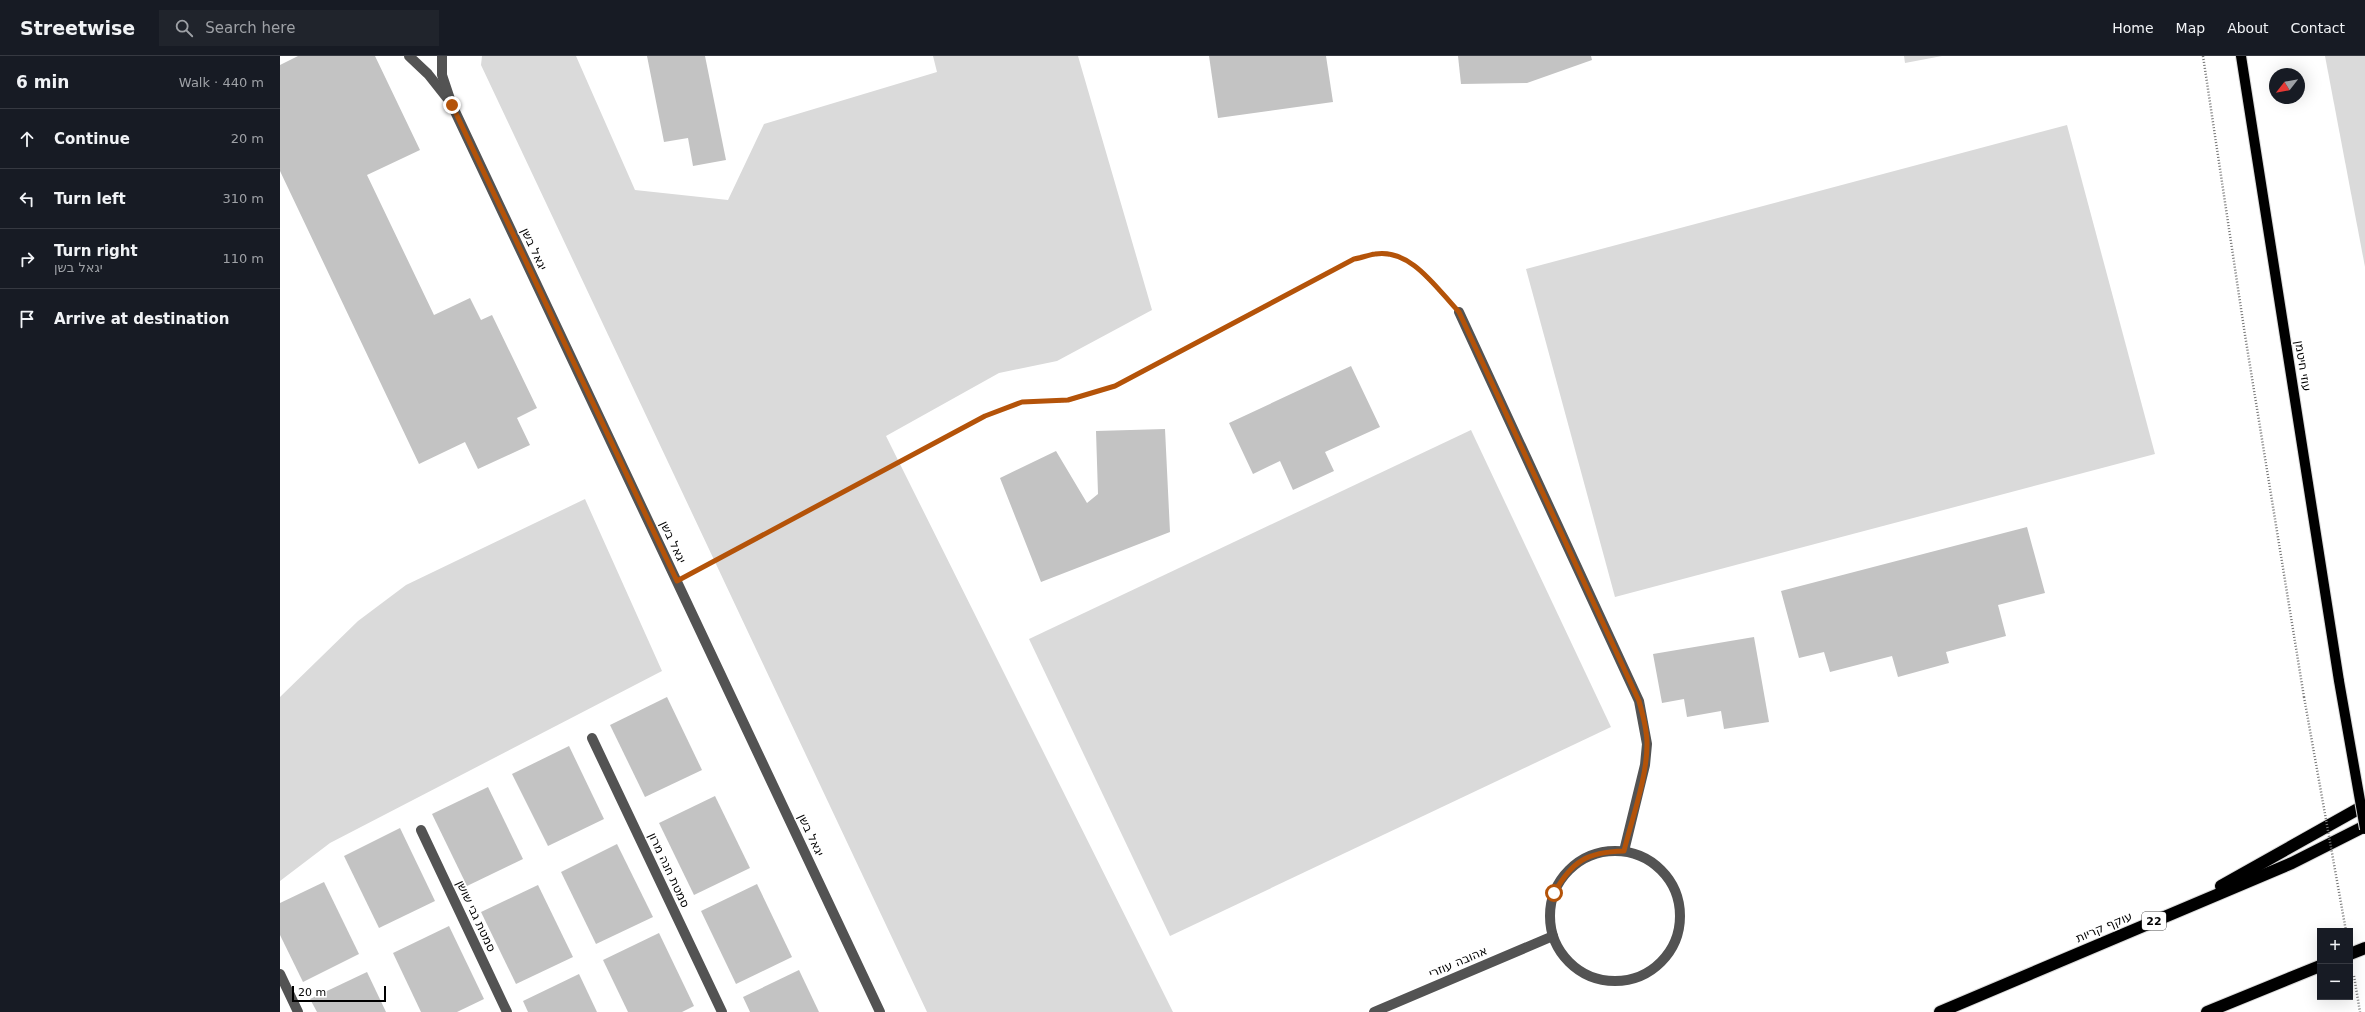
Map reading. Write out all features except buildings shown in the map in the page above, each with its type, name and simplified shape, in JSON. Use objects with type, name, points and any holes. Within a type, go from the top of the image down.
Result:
[{"type":"highway","points":[[2167,916],[2365,805]]},
{"type":"highway","name":"עוקף קריות","points":[[1940,1012],[2292,863],[2365,826]]},
{"type":"highway","points":[[2353,953],[2365,948]]},
{"type":"highway","points":[[2207,1012],[2317,967]]},
{"type":"main road","name":"עוזי חיטמן","points":[[2241,56],[2339,681],[2365,829]]},
{"type":"street","name":"יגאל בשן","points":[[409,56],[428,74],[452,105]]},
{"type":"street","name":"יגאל בשן","points":[[442,56],[442,75],[452,105],[880,1012]]},
{"type":"street","points":[[1459,312],[1639,701],[1647,744],[1645,765],[1624,851]]},
{"type":"street","name":"סמטת חנה מרון","points":[[592,738],[722,1012]]},
{"type":"street","name":"סמטת גבי שושן","points":[[421,830],[507,1012]]},
{"type":"street","points":[[1624,851],[1644,857],[1662,871],[1675,889],[1680,909],[1679,930],[1671,950],[1657,966],[1639,978],[1619,982],[1597,980],[1578,970],[1563,955],[1553,936],[1550,914],[1551,907],[1554,893],[1564,874],[1581,860],[1602,852],[1624,851]]},
{"type":"street","name":"אהובה עוזרי","points":[[1374,1012],[1553,936]]},
{"type":"street","points":[[280,974],[298,1012]]},
{"type":"path","points":[[2204,56],[2245,335],[2304,697],[2345,928]]},
{"type":"path","points":[[677,581],[985,416],[1022,402],[1068,400],[1115,386],[1354,259],[1376,254],[1392,254],[1412,262],[1459,312]]},
{"type":"path","points":[[2353,969],[2360,1012]]},
{"type":"shaded area","points":[[482,56],[576,56],[635,190],[728,200],[764,124],[937,72],[933,56],[1078,56],[1152,310],[1057,361],[999,373],[886,436],[1173,1012],[927,1012],[481,65]]},
{"type":"shaded area","points":[[1904,56],[1942,56],[1905,63]]},
{"type":"shaded area","points":[[2325,56],[2365,56],[2365,267]]},
{"type":"shaded area","points":[[2067,125],[2155,454],[1615,597],[1526,269]]},
{"type":"shaded area","points":[[1471,430],[1611,727],[1170,936],[1029,639]]},
{"type":"shaded area","points":[[585,499],[662,671],[330,843],[280,881],[280,697],[358,621],[406,585]]},
{"type":"route","points":[[452,105],[677,581],[985,416],[1022,402],[1068,400],[1115,386],[1354,259],[1376,254],[1392,254],[1412,262],[1459,312],[1639,701],[1644,722],[1647,744],[1645,765],[1624,851],[1602,852],[1581,860],[1564,874],[1554,893]]}]
